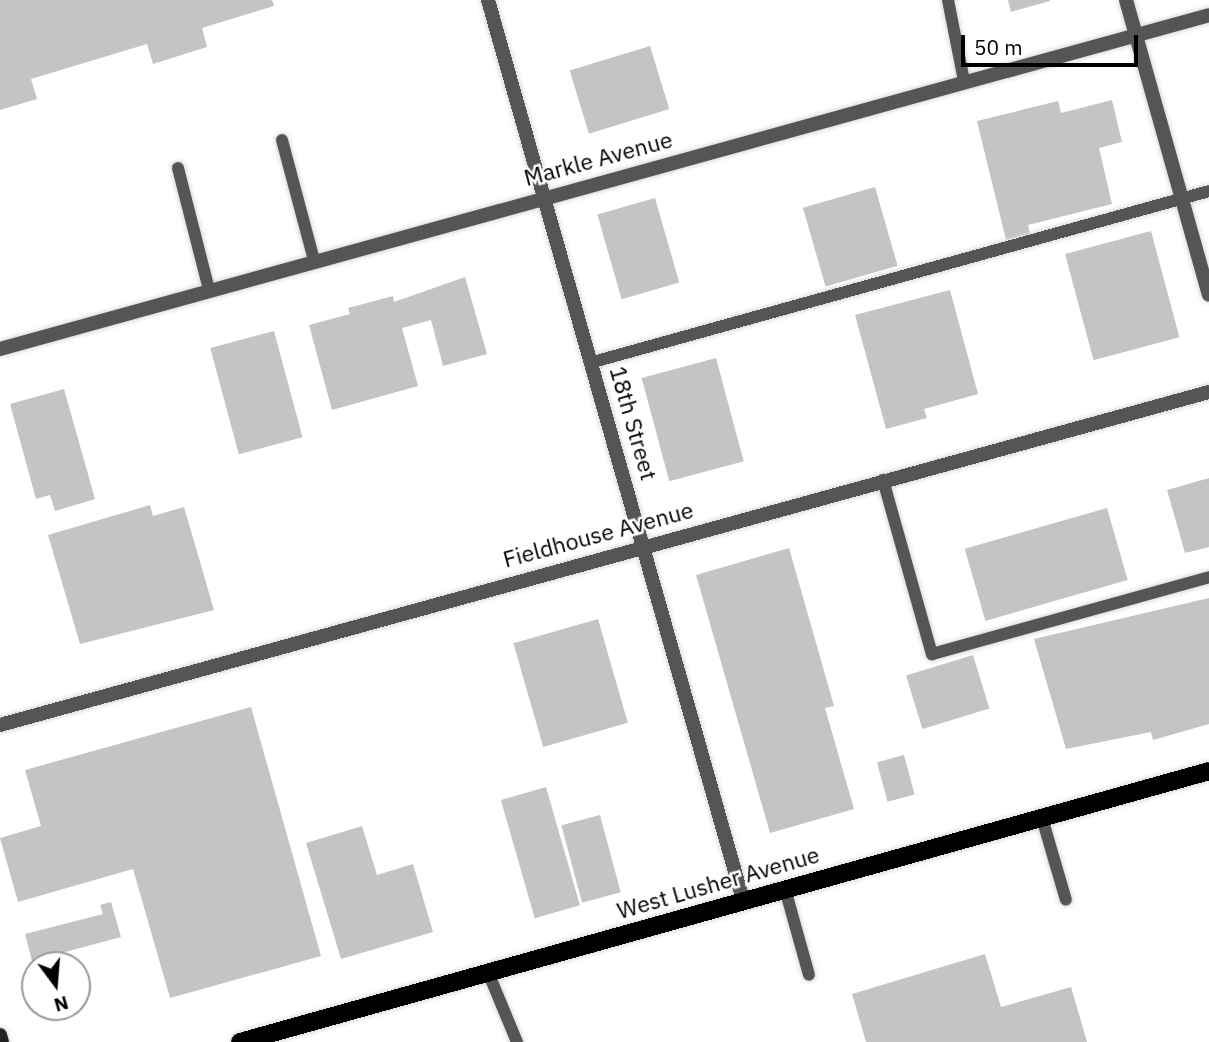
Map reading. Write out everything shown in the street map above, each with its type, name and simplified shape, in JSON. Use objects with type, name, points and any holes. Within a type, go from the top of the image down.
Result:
[{"type":"main road","name":"West Lusher Avenue","points":[[240,1042],[1209,771]]},
{"type":"street","name":"18th Street","points":[[488,0],[645,545],[743,901]]},
{"type":"street","points":[[1126,0],[1209,295]]},
{"type":"street","name":"Markle Avenue","points":[[0,349],[544,196],[1209,15]]},
{"type":"street","name":"Fieldhouse Avenue","points":[[0,724],[1209,391]]},
{"type":"street","points":[[0,1035],[2,1042]]},
{"type":"lane","points":[[948,0],[964,81]]},
{"type":"lane","points":[[282,140],[314,260]]},
{"type":"lane","points":[[178,168],[209,290]]},
{"type":"lane","points":[[593,362],[1209,191]]},
{"type":"lane","points":[[883,480],[932,654],[1209,577]]},
{"type":"lane","points":[[1042,818],[1066,900]]},
{"type":"lane","points":[[785,889],[809,975]]},
{"type":"lane","points":[[488,972],[517,1042]]},
{"type":"building","points":[[0,0],[272,0],[274,6],[202,28],[207,47],[153,64],[147,44],[31,79],[37,99],[0,110]]},
{"type":"building","points":[[1008,0],[1050,0],[1050,1],[1011,12]]},
{"type":"building","points":[[650,46],[669,109],[589,134],[570,71]]},
{"type":"building","points":[[1112,100],[1122,142],[1099,148],[1112,204],[1028,225],[1030,234],[1006,240],[977,121],[1058,101],[1061,113]]},
{"type":"building","points":[[875,187],[898,266],[826,286],[803,208]]},
{"type":"building","points":[[655,198],[679,283],[622,299],[597,215]]},
{"type":"building","points":[[1151,231],[1179,337],[1094,360],[1065,254]]},
{"type":"building","points":[[465,277],[487,354],[443,366],[431,320],[402,328],[418,386],[332,410],[309,325],[350,314],[348,308],[393,296],[394,302]]},
{"type":"building","points":[[950,290],[978,394],[924,409],[927,418],[886,429],[855,315]]},
{"type":"building","points":[[274,331],[302,437],[239,454],[210,348]]},
{"type":"building","points":[[716,358],[744,461],[669,481],[642,378]]},
{"type":"building","points":[[64,389],[95,499],[55,511],[50,495],[36,499],[10,404]]},
{"type":"building","points":[[1209,478],[1209,547],[1185,553],[1167,490]]},
{"type":"building","points":[[150,505],[153,516],[184,507],[214,610],[80,644],[48,535]]},
{"type":"building","points":[[1107,508],[1128,580],[985,621],[965,549]]},
{"type":"building","points":[[789,548],[834,706],[825,708],[854,809],[770,833],[696,575]]},
{"type":"building","points":[[1209,598],[1209,724],[1153,740],[1151,732],[1066,749],[1034,639]]},
{"type":"building","points":[[598,619],[628,723],[543,747],[513,643]]},
{"type":"building","points":[[973,655],[989,709],[922,729],[906,675]]},
{"type":"building","points":[[251,707],[321,956],[170,998],[133,869],[18,902],[0,838],[41,826],[25,770]]},
{"type":"building","points":[[904,755],[915,795],[888,802],[877,762]]},
{"type":"building","points":[[546,787],[580,905],[535,918],[501,800]]},
{"type":"building","points":[[600,815],[621,892],[582,903],[561,825]]},
{"type":"building","points":[[362,826],[377,875],[413,864],[433,932],[341,959],[306,843]]},
{"type":"building","points":[[111,902],[121,937],[69,951],[29,951],[25,934],[103,914],[100,905]]},
{"type":"building","points":[[985,954],[1001,1007],[1071,987],[1087,1042],[866,1042],[852,994]]}]
